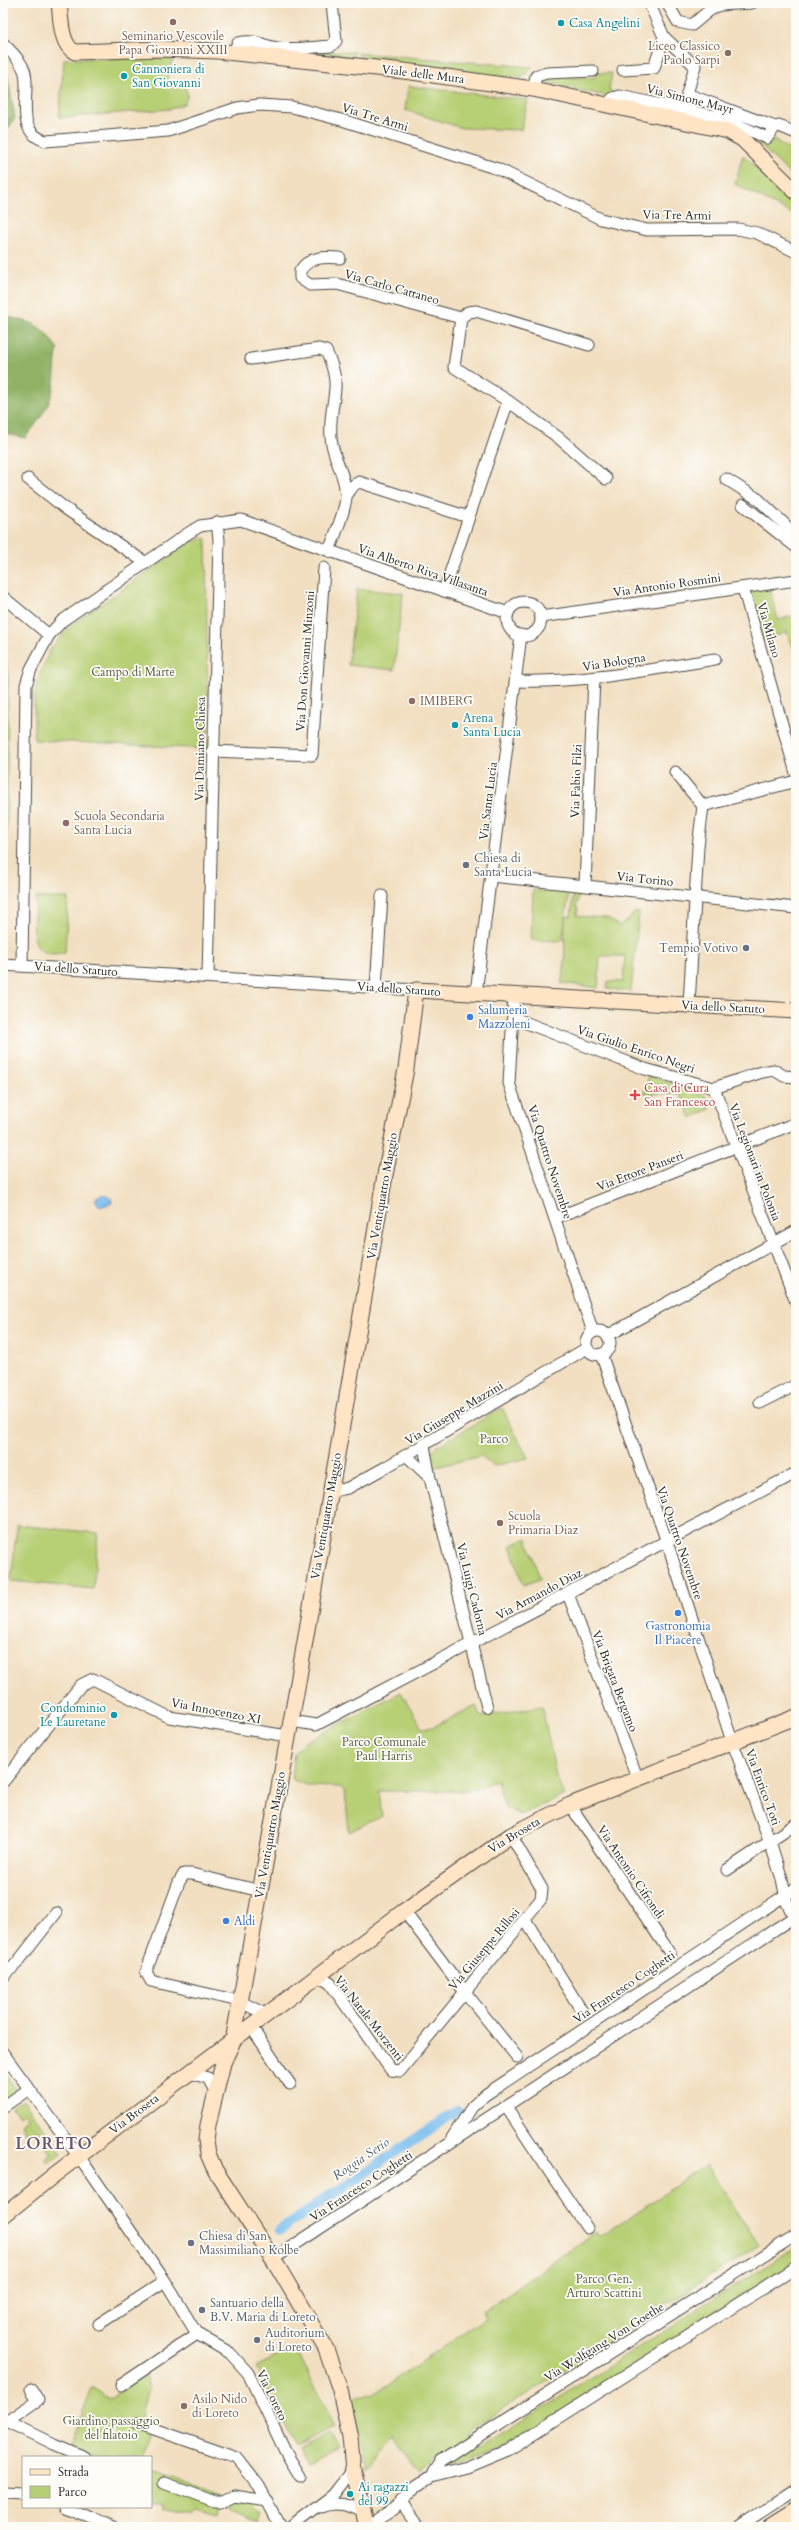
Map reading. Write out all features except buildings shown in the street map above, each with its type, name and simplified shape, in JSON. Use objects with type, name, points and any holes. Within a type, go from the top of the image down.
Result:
[{"type":"street","name":"Viale delle Mura","points":[[59,3],[65,39],[69,49],[75,52],[158,49],[233,53],[404,71],[533,89],[607,104],[728,132],[742,139],[796,192]]},
{"type":"street","points":[[233,53],[238,43],[245,41],[256,41],[277,48],[331,46],[336,41],[332,3]]},
{"type":"street","name":"Via Simone Mayr","points":[[607,104],[613,98],[620,96],[723,118],[767,138],[775,127],[687,94],[695,66],[664,37],[649,3]]},
{"type":"street","points":[[667,3],[678,22],[692,25],[710,10],[720,5],[752,3]]},
{"type":"street","points":[[623,70],[654,68],[664,37]]},
{"type":"street","name":"Via Tre Armi","points":[[3,43],[17,59],[25,73],[27,124],[33,134],[46,141],[168,131],[237,108],[259,105],[292,107],[345,121],[498,170],[600,219],[647,230],[738,229],[757,233],[796,252]]},
{"type":"street","points":[[533,89],[536,76],[547,73],[593,71]]},
{"type":"street","points":[[779,126],[796,133]]},
{"type":"street","name":"Via Carlo Cattaneo","points":[[340,258],[314,258],[304,264],[300,271],[303,282],[310,286],[337,284],[461,318]]},
{"type":"street","points":[[589,345],[476,311],[468,312],[461,318],[454,367],[508,402],[559,438],[606,479]]},
{"type":"street","points":[[251,359],[319,349],[326,351],[336,373],[336,390],[331,419],[330,437],[342,470],[346,496]]},
{"type":"street","points":[[444,591],[508,402]]},
{"type":"street","points":[[28,479],[66,509],[146,562]]},
{"type":"street","points":[[726,479],[758,499],[796,535]]},
{"type":"street","points":[[329,551],[346,496],[354,485],[359,482],[462,515]]},
{"type":"street","points":[[742,505],[796,547]]},
{"type":"street","name":"Via Alberto Riva Villasanta","points":[[22,966],[26,685],[31,669],[49,635],[62,621],[193,530],[217,522],[241,520],[508,613]]},
{"type":"street","name":"Via Damiano Chiesa","points":[[208,976],[212,751],[219,540],[217,522]]},
{"type":"street","name":"Via Don Giovanni Minzoni","points":[[212,751],[312,755],[324,568]]},
{"type":"street","name":"Via Antonio Rosmini","points":[[541,617],[796,580]]},
{"type":"street","name":"Via Milano","points":[[742,588],[796,773]]},
{"type":"street","points":[[3,597],[49,635]]},
{"type":"street","points":[[526,602],[537,608],[541,617],[536,631],[530,635],[521,635],[510,628],[507,620],[508,613],[517,604],[526,602]]},
{"type":"street","name":"Via Santa Lucia","points":[[476,993],[521,635]]},
{"type":"street","name":"Via Bologna","points":[[516,681],[558,682],[594,679],[715,659]]},
{"type":"street","name":"Via Fabio Filzi","points":[[585,885],[594,679]]},
{"type":"street","points":[[675,772],[703,806],[695,897],[689,1005]]},
{"type":"street","points":[[703,806],[796,781]]},
{"type":"street","name":"Via Torino","points":[[491,876],[796,908]]},
{"type":"street","points":[[376,987],[382,896]]},
{"type":"street","name":"Via dello Statuto","points":[[3,965],[22,966],[52,972],[208,976],[416,990],[796,1012]]},
{"type":"street","name":"Via Ventiquattro Maggio","points":[[366,2522],[353,2469],[350,2438],[334,2370],[318,2334],[273,2259],[215,2170],[208,2154],[206,2140],[223,2063],[233,2040],[407,1061],[416,990]]},
{"type":"street","name":"Via Quattro Novembre","points":[[514,996],[514,1018],[509,1083],[593,1332]]},
{"type":"street","name":"Via Giulio Enrico Negri","points":[[514,1018],[645,1068],[714,1088]]},
{"type":"street","points":[[714,1088],[762,1072],[774,1070],[784,1076],[796,1078]]},
{"type":"street","name":"Via Legionari in Polonia","points":[[714,1088],[735,1148],[796,1302]]},
{"type":"street","name":"Via Ettore Panseri","points":[[555,1218],[796,1123]]},
{"type":"street","points":[[607,1336],[774,1244],[796,1230]]},
{"type":"street","points":[[593,1332],[600,1332],[607,1336],[608,1347],[601,1354],[593,1354],[587,1348],[586,1339],[593,1332]]},
{"type":"street","name":"Via Giuseppe Mazzini","points":[[330,1492],[348,1488],[407,1456],[587,1348]]},
{"type":"street","name":"Via Quattro Novembre","points":[[601,1354],[667,1542],[732,1741]]},
{"type":"street","points":[[760,1403],[796,1386]]},
{"type":"street","name":"Via Luigi Cadorna","points":[[424,1446],[430,1478],[472,1644],[486,1707]]},
{"type":"street","points":[[407,1456],[430,1478]]},
{"type":"street","name":"Via Armando Diaz","points":[[289,1729],[316,1725],[796,1473]]},
{"type":"street","name":"Via Brigata Bergamo","points":[[568,1594],[638,1777]]},
{"type":"street","name":"Via Innocenzo XI","points":[[3,1782],[81,1685],[90,1679],[93,1679],[169,1717],[289,1729]]},
{"type":"street","name":"Via Broseta","points":[[3,2216],[78,2156],[404,1911],[511,1835],[570,1805],[638,1777],[796,1717]]},
{"type":"street","name":"Via Enrico Toti","points":[[732,1741],[770,1842],[782,1879],[785,1896],[795,1919]]},
{"type":"street","name":"Via Antonio Cifrondi","points":[[570,1805],[670,1953]]},
{"type":"street","points":[[770,1842],[796,1824]]},
{"type":"street","name":"Via Giuseppe Rillosi","points":[[400,2071],[526,1921],[541,1899],[543,1892],[511,1835]]},
{"type":"street","name":"Via Enrico Toti","points":[[726,1870],[770,1842]]},
{"type":"street","points":[[260,1891],[192,1874],[184,1874],[178,1882],[146,1972],[151,1981],[239,2001],[267,2015]]},
{"type":"street","name":"Via Francesco Coghetti","points":[[444,2147],[484,2095],[796,1888]]},
{"type":"street","points":[[404,1911],[465,1992],[517,2057]]},
{"type":"street","points":[[3,1977],[18,1963],[56,1913]]},
{"type":"street","name":"Via Francesco Coghetti","points":[[273,2259],[795,1919]]},
{"type":"street","points":[[526,1921],[583,2013]]},
{"type":"street","name":"Via Natale Morzenti","points":[[319,1976],[330,1983],[392,2070],[400,2071]]},
{"type":"street","points":[[251,2027],[290,2084]]},
{"type":"street","name":"Via Loreto","points":[[3,2053],[78,2156],[164,2281],[197,2334],[230,2353],[248,2373],[285,2451],[300,2476]]},
{"type":"street","points":[[189,2073],[208,2078],[216,2093]]},
{"type":"street","points":[[3,2107],[29,2089]]},
{"type":"street","points":[[507,2108],[587,2228]]},
{"type":"street","points":[[471,2111],[482,2122]]},
{"type":"street","name":"Via Wolfgang Von Goethe","points":[[431,2476],[440,2462],[796,2235]]},
{"type":"street","name":"Via Wolfgang Von Goethe","points":[[366,2522],[379,2520],[401,2502],[416,2486],[431,2476],[466,2467],[508,2450],[796,2267]]},
{"type":"street","points":[[99,2324],[164,2281]]},
{"type":"street","points":[[121,2385],[197,2334]]},
{"type":"street","points":[[5,2422],[38,2400],[31,2389]]},
{"type":"street","points":[[5,2422],[83,2456]]},
{"type":"street","points":[[138,2423],[236,2458],[259,2486],[281,2527]]},
{"type":"street","points":[[291,2527],[318,2508],[333,2495],[353,2469]]},
{"type":"street","points":[[164,2483],[215,2502],[222,2502],[234,2496],[268,2501]]},
{"type":"street","points":[[738,2527],[796,2489]]},
{"type":"street","points":[[3,2492],[22,2493]]},
{"type":"street","points":[[401,2502],[419,2527]]},
{"type":"street","points":[[318,2508],[328,2504],[352,2507],[366,2522]]},
{"type":"street","points":[[67,2508],[108,2526]]},
{"type":"street","points":[[769,2527],[796,2510]]},
{"type":"green space","points":[[287,51],[355,52],[351,58]]},
{"type":"green space","points":[[358,53],[532,67],[522,78],[502,76],[501,78],[361,59]]},
{"type":"green space","points":[[3,57],[15,118],[3,137]]},
{"type":"green space","points":[[173,58],[166,83],[185,87],[188,95],[184,104],[170,109],[59,118],[64,59]]},
{"type":"green space","points":[[598,73],[612,73],[609,90],[612,91],[606,96],[536,80],[539,76],[594,78]]},
{"type":"green space","points":[[408,86],[528,100],[521,130],[462,128],[405,110]]},
{"type":"green space","points":[[774,139],[796,155],[796,180],[759,144],[761,141],[770,145]]},
{"type":"green space","points":[[743,155],[796,206],[796,216],[735,184]]},
{"type":"green space","points":[[3,315],[34,324],[45,332],[58,349],[54,384],[49,402],[34,427],[25,438],[3,433]]},
{"type":"green space","name":"Campo di Marte","points":[[206,538],[208,749],[34,740],[34,703],[37,681],[50,650],[71,625],[192,541]]},
{"type":"green space","points":[[357,589],[403,593],[394,670],[348,665]]},
{"type":"green space","points":[[770,589],[778,620],[796,615],[796,646],[793,647],[787,632],[762,641],[747,590]]},
{"type":"green space","points":[[3,640],[8,676],[6,892],[3,892]]},
{"type":"green space","points":[[533,890],[569,894],[562,941],[531,940]]},
{"type":"green space","points":[[574,890],[580,891],[576,907],[578,908],[577,916],[608,918],[619,926],[624,921],[627,922],[634,913],[639,912],[631,991],[607,989],[608,981],[623,982],[625,956],[600,956],[598,988],[561,983],[565,960],[566,917],[571,916]]},
{"type":"green space","points":[[36,898],[68,898],[65,953],[48,954],[40,950],[36,944],[34,937],[34,920]]},
{"type":"green space","points":[[649,1075],[703,1095],[707,1098],[710,1109],[691,1118],[680,1094],[644,1093]]},
{"type":"green space","name":"Parco","points":[[502,1408],[528,1458],[494,1466],[481,1456],[432,1468],[429,1453],[439,1445]]},
{"type":"green space","points":[[17,1525],[98,1533],[93,1589],[11,1581]]},
{"type":"green space","points":[[527,1538],[540,1579],[523,1585],[510,1546]]},
{"type":"green space","name":"Parco Comunale Paul Harris","points":[[401,1692],[422,1728],[433,1727],[476,1705],[480,1717],[542,1706],[556,1776],[564,1795],[521,1815],[505,1807],[497,1780],[475,1789],[457,1791],[379,1791],[382,1816],[349,1832],[345,1792],[341,1787],[309,1786],[291,1779],[294,1753],[303,1743]]},
{"type":"green space","points":[[3,2072],[18,2092],[3,2103],[3,2095],[6,2093],[3,2089],[5,2087],[3,2084]]},
{"type":"green space","points":[[23,2100],[62,2154],[48,2163],[45,2158],[51,2154],[44,2145],[47,2142],[38,2129],[28,2136],[22,2124],[29,2118],[24,2112],[19,2116],[12,2107]]},
{"type":"green space","name":"Parco Gen. Arturo Scattini","points":[[707,2165],[759,2245],[469,2431],[470,2447],[476,2451],[796,2247],[796,2263],[504,2449],[464,2464],[448,2466],[439,2453],[422,2470],[394,2435],[366,2467],[350,2397],[374,2394],[485,2318],[482,2312],[596,2232],[599,2237]]},
{"type":"green space","points":[[295,2347],[335,2426],[295,2446],[256,2367]]},
{"type":"green space","name":"Giardino passaggio del filatoio","points":[[146,2374],[149,2388],[141,2418],[151,2430],[143,2456],[91,2456],[70,2446],[92,2387],[109,2399]]},
{"type":"green space","points":[[330,2433],[338,2449],[307,2464],[299,2448]]},
{"type":"green space","name":"Giardino passaggio del filatoio","points":[[152,2470],[232,2503],[240,2492],[259,2514],[258,2524],[220,2508],[215,2520],[194,2514],[190,2518],[163,2508],[163,2503],[152,2499]]},
{"type":"water","points":[[103,1194],[111,1198],[112,1203],[100,1207],[95,1199]]},
{"type":"waterway","name":"Roggia Serio","points":[[280,2230],[457,2111]]},
{"type":"place","name":"Seminario Vescovile Papa Giovanni XXIII","points":[[173,22]]},
{"type":"place","name":"Casa Angelini","points":[[561,23]]},
{"type":"place","name":"Liceo Classico Paolo Sarpi","points":[[728,53]]},
{"type":"place","name":"Cannoniera di San Giovanni","points":[[124,76]]},
{"type":"place","name":"IMIBERG","points":[[412,701]]},
{"type":"place","name":"Arena Santa Lucia","points":[[455,725]]},
{"type":"place","name":"Scuola Secondaria Santa Lucia","points":[[66,823]]},
{"type":"place","name":"Chiesa di Santa Lucia","points":[[466,865]]},
{"type":"place","name":"Tempio Votivo","points":[[746,948]]},
{"type":"place","name":"Salumeria Mazzoleni","points":[[470,1017]]},
{"type":"place","name":"Casa di Cura San Francesco","points":[[635,1095]]},
{"type":"place","name":"Scuola Primaria Diaz","points":[[500,1523]]},
{"type":"place","name":"Gastronomia Il Piacere","points":[[678,1613]]},
{"type":"place","name":"Condominio Le Lauretane","points":[[114,1715]]},
{"type":"place","name":"Aldi","points":[[226,1921]]},
{"type":"place","name":"Chiesa di San Massimiliano Kolbe","points":[[191,2243]]},
{"type":"place","name":"Santuario della B.V. Maria di Loreto","points":[[202,2310]]},
{"type":"place","name":"Auditorium di Loreto","points":[[257,2340]]},
{"type":"place","name":"Asilo Nido di Loreto","points":[[184,2406]]},
{"type":"place","name":"Ai ragazzi del 99","points":[[350,2494]]},
{"type":"district","name":"LORETO","points":[[54,2144]]}]
